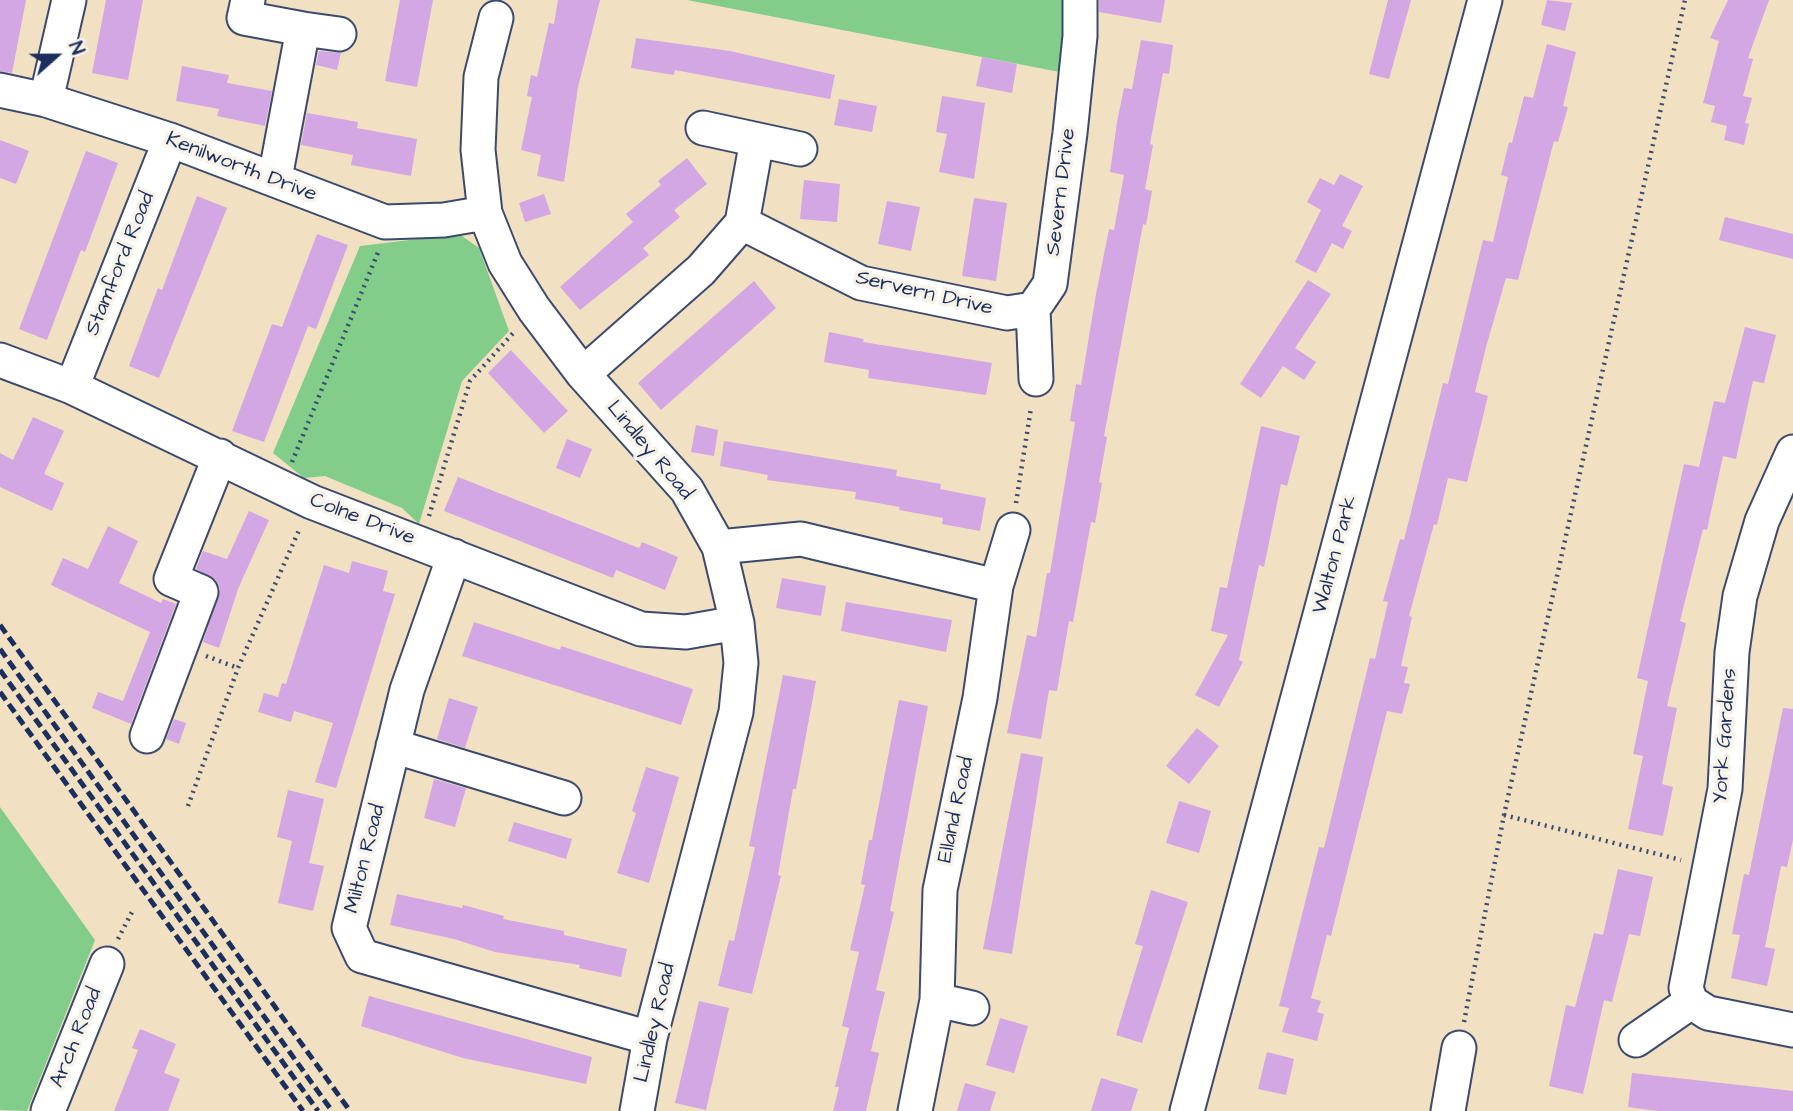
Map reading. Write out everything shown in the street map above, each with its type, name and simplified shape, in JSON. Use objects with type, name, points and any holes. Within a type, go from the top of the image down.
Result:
[{"type":"street","points":[[46,100],[69,0]]},
{"type":"street","points":[[248,0],[244,18],[339,34]]},
{"type":"street","name":"Severn Drive","points":[[1034,309],[1050,284],[1070,133],[1080,36],[1080,0]]},
{"type":"street","name":"Walton Park","points":[[1187,1111],[1485,0]]},
{"type":"street","name":"Lindley Road","points":[[496,18],[481,77],[478,150],[485,213],[505,263],[534,309],[583,374],[687,490],[719,547],[737,623],[741,663],[736,712],[650,1038],[637,1111]]},
{"type":"street","points":[[275,178],[303,29]]},
{"type":"street","name":"Kenilworth Drive","points":[[0,90],[46,100],[170,140],[385,222],[444,219],[485,213]]},
{"type":"street","points":[[703,128],[800,149]]},
{"type":"street","name":"Stamford Road","points":[[72,387],[170,140]]},
{"type":"street","points":[[583,374],[701,270],[742,223],[757,140]]},
{"type":"street","name":"Servern Drive","points":[[742,223],[861,284],[1007,313],[1034,309]]},
{"type":"street","points":[[1034,309],[1036,379]]},
{"type":"street","name":"Colne Drive","points":[[0,359],[72,387],[312,502],[641,629],[686,632],[737,623]]},
{"type":"street","name":"York Gardens","points":[[1691,1002],[1686,988],[1686,974],[1725,789],[1732,652],[1740,596],[1762,521],[1793,452]]},
{"type":"street","points":[[147,736],[201,592],[171,579],[220,456]]},
{"type":"street","name":"Elland Road","points":[[915,1111],[937,1000],[940,890],[980,698],[996,586],[1013,530]]},
{"type":"street","points":[[719,547],[801,539],[996,586]]},
{"type":"street","name":"Milton Road","points":[[454,556],[407,690],[349,928],[362,956],[650,1038]]},
{"type":"street","points":[[393,746],[564,798]]},
{"type":"street","name":"Arch Road","points":[[48,1111],[107,964]]},
{"type":"street","points":[[937,1000],[972,1008]]},
{"type":"street","points":[[1636,1040],[1691,1002],[1708,1013],[1793,1030]]},
{"type":"street","points":[[1448,1111],[1459,1048]]},
{"type":"path","points":[[1459,1048],[1504,815],[1685,0]]},
{"type":"path","points":[[283,488],[380,247],[385,222]]},
{"type":"path","points":[[421,543],[470,381],[534,309]]},
{"type":"path","points":[[1013,530],[1022,455],[1036,379]]},
{"type":"path","points":[[188,806],[238,668],[312,502]]},
{"type":"path","points":[[1504,815],[1709,868]]},
{"type":"green space","points":[[687,0],[1062,0],[1065,73]]},
{"type":"green space","points":[[459,234],[479,248],[509,331],[462,381],[419,524],[402,508],[325,476],[304,478],[273,453],[360,246]]},
{"type":"green space","points":[[0,807],[95,940],[27,1111],[0,1110]]},
{"type":"building","points":[[0,0],[26,0],[12,73],[0,71]]},
{"type":"building","points":[[106,0],[143,0],[128,80],[92,73]]},
{"type":"building","points":[[400,0],[433,0],[417,87],[385,81]]},
{"type":"building","points":[[558,0],[600,0],[578,87],[564,182],[537,176],[541,155],[521,150],[532,97],[527,96],[531,75],[537,77],[549,23],[554,24]]},
{"type":"building","points":[[1099,0],[1165,0],[1161,23],[1099,12]]},
{"type":"building","points":[[1388,0],[1411,0],[1389,79],[1369,74]]},
{"type":"building","points":[[1547,0],[1572,3],[1565,31],[1541,25]]},
{"type":"building","points":[[1728,0],[1769,0],[1748,58],[1753,59],[1743,96],[1752,98],[1745,123],[1749,124],[1744,145],[1724,140],[1727,126],[1711,122],[1715,106],[1703,103],[1719,41],[1710,38]]},
{"type":"building","points":[[636,38],[730,51],[835,75],[830,99],[675,70],[674,75],[631,68]]},
{"type":"building","points":[[1141,40],[1173,45],[1169,74],[1163,73],[1150,144],[1153,145],[1145,189],[1152,191],[1146,225],[1143,224],[1104,436],[1107,437],[1095,523],[1091,522],[1057,691],[1049,690],[1041,739],[1007,733],[1027,635],[1036,637],[1047,573],[1050,573],[1075,422],[1070,421],[1076,384],[1081,385],[1109,229],[1114,230],[1124,175],[1110,172],[1117,122],[1124,88],[1132,89]]},
{"type":"building","points":[[1547,44],[1576,52],[1563,106],[1568,107],[1558,142],[1554,141],[1518,280],[1506,278],[1486,347],[1475,392],[1488,396],[1467,482],[1448,478],[1437,525],[1434,524],[1409,616],[1412,617],[1401,666],[1408,667],[1404,683],[1410,684],[1402,714],[1387,711],[1331,936],[1327,935],[1311,998],[1321,1001],[1317,1012],[1324,1014],[1317,1041],[1282,1032],[1289,1008],[1279,1006],[1319,847],[1324,848],[1370,658],[1375,659],[1388,602],[1383,601],[1400,539],[1404,540],[1443,383],[1448,384],[1483,240],[1493,242],[1508,177],[1501,175],[1509,142],[1512,143],[1524,96],[1533,98]]},
{"type":"building","points":[[319,51],[341,53],[337,70],[316,65]]},
{"type":"building","points":[[982,57],[1017,64],[1012,93],[976,86]]},
{"type":"building","points":[[182,66],[229,75],[227,83],[272,91],[265,126],[217,116],[219,109],[176,101]]},
{"type":"building","points":[[942,96],[985,103],[974,179],[939,172],[947,134],[936,132]]},
{"type":"building","points":[[839,99],[877,106],[872,132],[834,125]]},
{"type":"building","points":[[307,113],[358,122],[357,128],[417,139],[411,176],[351,165],[353,155],[301,145]]},
{"type":"building","points":[[0,140],[29,151],[16,184],[0,178]]},
{"type":"building","points":[[86,151],[118,163],[85,252],[81,250],[47,340],[19,329]]},
{"type":"building","points":[[687,158],[707,184],[674,210],[680,217],[643,248],[649,255],[580,310],[560,287],[633,222],[626,214],[661,185],[658,181]]},
{"type":"building","points":[[1340,174],[1363,186],[1342,226],[1352,231],[1343,249],[1332,243],[1316,273],[1295,262],[1321,210],[1307,202],[1320,178],[1334,185]]},
{"type":"building","points":[[804,180],[840,184],[837,222],[800,219]]},
{"type":"building","points":[[544,194],[551,214],[525,222],[519,203]]},
{"type":"building","points":[[197,196],[227,208],[159,378],[129,366],[158,288],[162,290]]},
{"type":"building","points":[[974,198],[1007,203],[996,281],[962,276]]},
{"type":"building","points":[[887,201],[920,207],[911,251],[878,244]]},
{"type":"building","points":[[1725,217],[1793,234],[1793,259],[1719,240]]},
{"type":"building","points":[[317,234],[348,245],[316,329],[308,326],[264,442],[232,431],[272,324],[282,327]]},
{"type":"building","points":[[1308,280],[1331,294],[1295,348],[1316,362],[1304,380],[1283,366],[1261,398],[1240,384]]},
{"type":"building","points":[[754,281],[776,308],[661,410],[638,383]]},
{"type":"building","points":[[1745,327],[1776,335],[1764,383],[1753,381],[1736,459],[1723,456],[1707,530],[1703,529],[1680,621],[1686,623],[1667,706],[1677,708],[1662,784],[1673,787],[1663,836],[1628,829],[1643,756],[1633,754],[1648,681],[1637,678],[1684,464],[1699,467],[1714,401],[1725,403]]},
{"type":"building","points":[[829,332],[864,339],[863,342],[992,363],[986,395],[868,378],[869,370],[824,362]]},
{"type":"building","points":[[511,350],[568,411],[544,433],[488,373]]},
{"type":"building","points":[[33,417],[64,431],[44,474],[64,483],[52,511],[0,487],[0,453],[13,460]]},
{"type":"building","points":[[696,425],[718,430],[714,456],[691,452]]},
{"type":"building","points":[[1261,426],[1300,436],[1287,486],[1281,484],[1264,567],[1259,565],[1239,660],[1243,662],[1219,707],[1195,695],[1228,635],[1211,631],[1220,587],[1227,588]]},
{"type":"building","points":[[567,439],[592,449],[580,478],[556,468]]},
{"type":"building","points":[[724,441],[897,470],[896,476],[941,484],[940,489],[986,498],[980,531],[942,524],[943,518],[855,499],[856,492],[767,480],[768,475],[720,466]]},
{"type":"building","points":[[458,477],[639,548],[642,542],[678,557],[665,590],[616,570],[613,578],[444,511]]},
{"type":"building","points":[[249,511],[269,520],[238,589],[219,648],[203,642],[220,589],[216,580],[196,569],[203,551],[227,559]]},
{"type":"building","points":[[108,526],[138,541],[119,583],[161,603],[163,599],[176,604],[131,724],[92,708],[98,692],[123,701],[150,632],[51,585],[63,558],[88,569]]},
{"type":"building","points":[[352,561],[388,571],[383,591],[395,594],[336,788],[315,782],[333,723],[294,711],[291,722],[258,712],[264,693],[278,697],[282,683],[286,684],[324,565],[349,573]]},
{"type":"building","points":[[782,578],[826,586],[821,616],[776,608]]},
{"type":"building","points":[[846,602],[952,620],[946,652],[841,631]]},
{"type":"building","points":[[474,622],[560,650],[561,646],[693,689],[681,725],[462,656]]},
{"type":"building","points":[[783,675],[816,681],[796,789],[793,789],[778,875],[781,876],[752,994],[718,986],[729,940],[734,941],[755,847],[749,846]]},
{"type":"building","points":[[449,698],[478,707],[465,748],[437,739]]},
{"type":"building","points":[[899,700],[928,706],[890,911],[894,912],[876,990],[885,992],[871,1051],[879,1053],[866,1111],[833,1111],[839,1087],[835,1087],[849,1028],[842,1026],[859,952],[850,950],[865,885],[861,884],[869,840],[872,840]]},
{"type":"building","points":[[1783,708],[1793,709],[1793,840],[1787,867],[1781,866],[1765,947],[1775,949],[1767,986],[1731,978],[1740,935],[1732,934],[1744,874],[1749,875]]},
{"type":"building","points":[[174,719],[186,723],[179,744],[166,739]]},
{"type":"building","points":[[1197,728],[1219,746],[1189,784],[1166,766]]},
{"type":"building","points":[[1021,753],[1043,757],[1012,954],[983,949]]},
{"type":"building","points":[[646,767],[679,777],[649,883],[617,873],[636,813],[632,811]]},
{"type":"building","points":[[434,779],[466,788],[455,827],[424,818]]},
{"type":"building","points":[[288,790],[324,799],[309,863],[324,866],[313,911],[278,903],[292,841],[277,837]]},
{"type":"building","points":[[1179,801],[1211,811],[1199,853],[1166,843]]},
{"type":"building","points":[[514,822],[572,839],[566,859],[508,841]]},
{"type":"building","points":[[1618,869],[1653,877],[1640,936],[1629,934],[1612,1002],[1604,1000],[1583,1094],[1549,1086],[1566,1005],[1575,1007],[1594,933],[1603,935]]},
{"type":"building","points":[[1151,890],[1188,902],[1142,1043],[1116,1035],[1143,946],[1135,944]]},
{"type":"building","points":[[397,894],[462,908],[463,905],[504,916],[503,919],[564,931],[564,935],[627,949],[621,977],[579,968],[580,965],[495,952],[454,939],[390,925]]},
{"type":"building","points":[[369,996],[592,1057],[586,1084],[463,1058],[361,1026]]},
{"type":"building","points":[[699,1001],[729,1008],[706,1110],[675,1103]]},
{"type":"building","points":[[1000,1018],[1028,1026],[1014,1073],[986,1065]]},
{"type":"building","points":[[140,1029],[176,1044],[164,1073],[180,1079],[168,1111],[114,1111],[138,1050],[132,1048]]},
{"type":"building","points":[[1267,1052],[1294,1059],[1286,1095],[1258,1089]]},
{"type":"building","points":[[1632,1073],[1793,1091],[1793,1111],[1658,1111],[1628,1107]]},
{"type":"building","points":[[1101,1078],[1138,1089],[1131,1111],[1091,1111]]},
{"type":"building","points":[[965,1083],[996,1092],[990,1111],[957,1111]]},
{"type":"railway","points":[[0,625],[350,1111]]},
{"type":"railway","points":[[0,649],[332,1111]]},
{"type":"railway","points":[[0,670],[318,1111]]},
{"type":"railway","points":[[0,692],[303,1111]]}]
